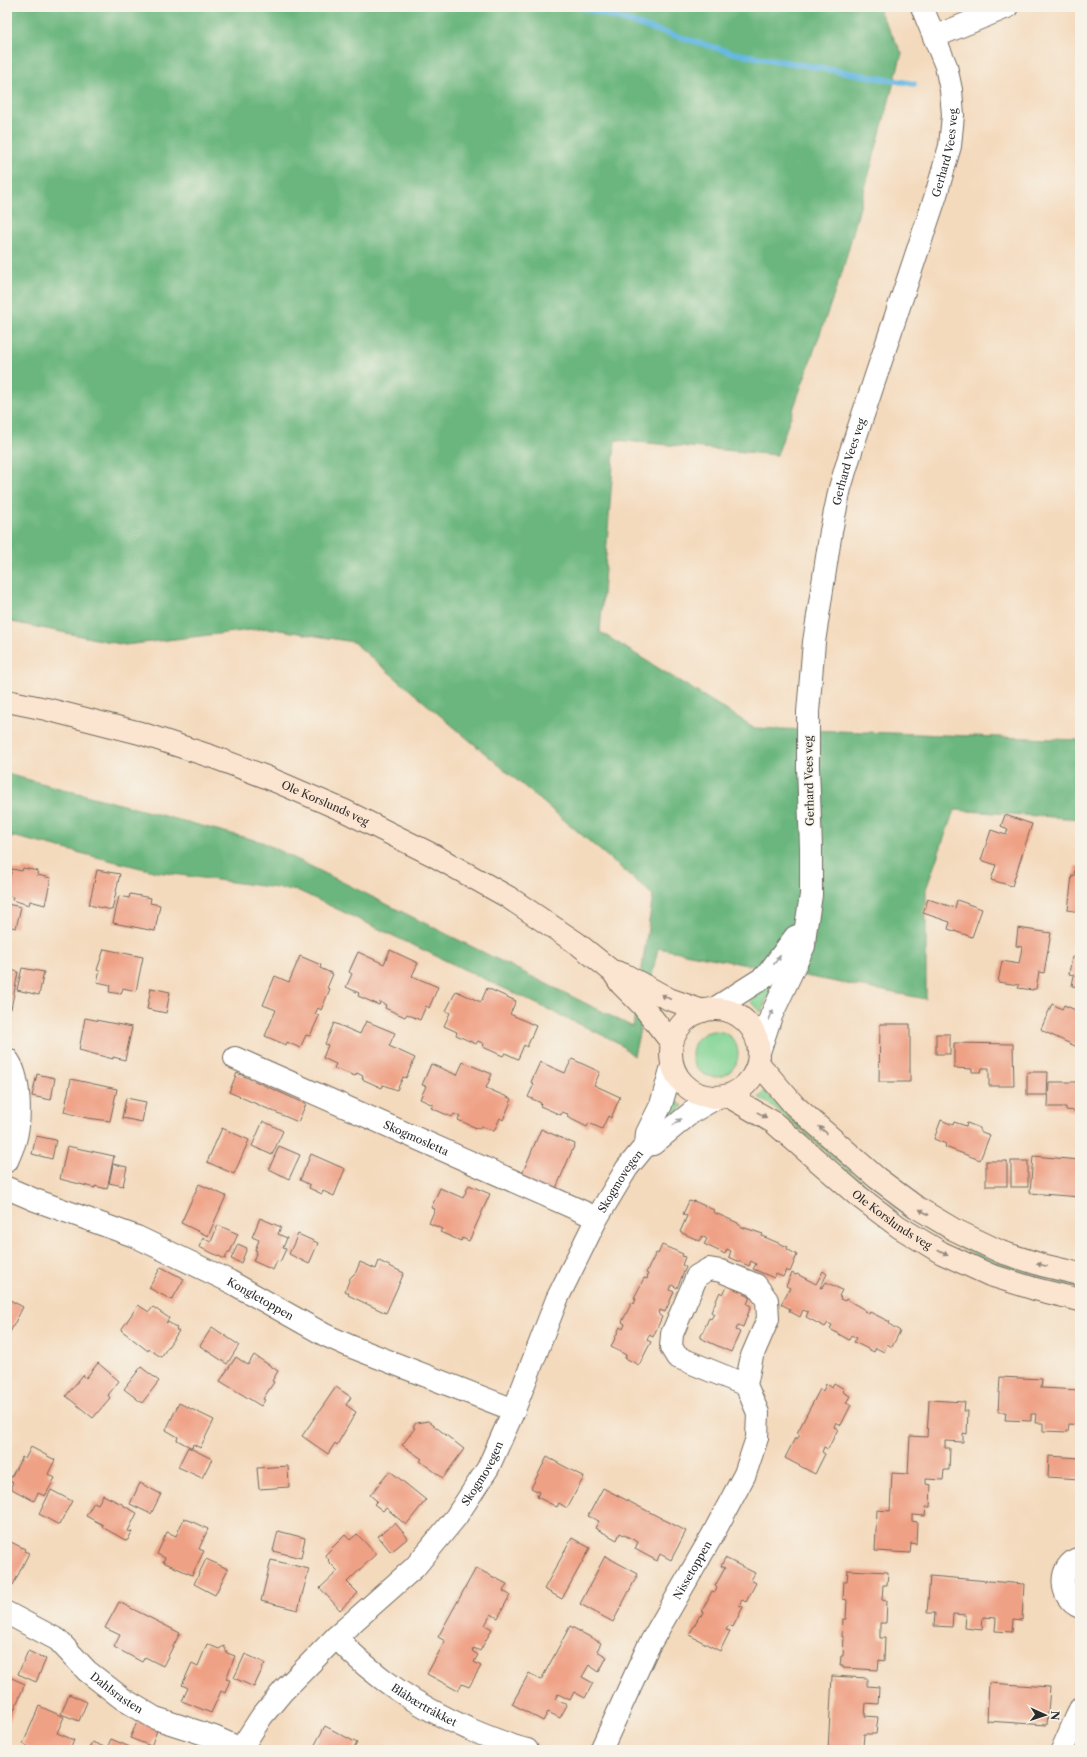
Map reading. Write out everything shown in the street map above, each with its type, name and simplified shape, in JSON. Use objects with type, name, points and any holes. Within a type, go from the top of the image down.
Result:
[{"type":"street","name":"Gerhard Vees veg","points":[[759,1058],[771,1016],[804,946],[811,895],[808,712],[814,642],[823,574],[831,531],[846,466],[936,196],[950,146],[953,115],[951,90],[946,66],[922,7]]},
{"type":"street","points":[[934,37],[1007,7]]},
{"type":"street","name":"Ole Korslunds veg","points":[[7,701],[46,709],[140,733],[266,776],[345,811],[433,855],[508,897],[578,944],[613,972],[621,984],[642,1005],[672,1043]]},
{"type":"street","points":[[708,1010],[730,1012],[745,1021],[758,1040],[759,1058],[754,1074],[748,1084],[738,1091],[722,1097],[705,1097],[694,1093],[684,1086],[677,1077],[672,1066],[670,1054],[676,1032],[683,1022],[692,1015],[708,1010],[766,976],[795,937],[805,933]]},
{"type":"street","name":"Ole Korslunds veg","points":[[613,972],[626,975],[669,999],[708,1010]]},
{"type":"street","name":"Skogmosletta","points":[[234,1058],[597,1218]]},
{"type":"street","points":[[759,1058],[794,1105],[877,1178],[916,1207],[953,1229],[1000,1252],[1042,1265],[1080,1274]]},
{"type":"street","points":[[7,1059],[11,1064],[18,1092],[18,1116],[15,1140],[7,1161]]},
{"type":"street","name":"Skogmovegen","points":[[241,1750],[262,1716],[283,1691],[336,1637],[415,1567],[456,1517],[488,1468],[514,1410],[557,1299],[597,1218],[627,1168],[646,1145],[647,1133],[661,1105],[672,1066]]},
{"type":"street","name":"Ole Korslunds veg","points":[[722,1097],[773,1122],[858,1196],[898,1227],[942,1253],[990,1275],[1035,1289],[1080,1300]]},
{"type":"street","name":"Skogmovegen","points":[[646,1145],[653,1144],[692,1112],[722,1097]]},
{"type":"street","name":"Kongletoppen","points":[[7,1188],[35,1200],[137,1237],[229,1281],[325,1335],[352,1347],[514,1410]]},
{"type":"street","points":[[709,1269],[721,1271],[756,1285],[767,1300],[768,1319],[752,1356],[746,1385],[677,1357],[671,1347],[672,1334],[698,1276],[709,1269]]},
{"type":"street","name":"Nissetoppen","points":[[601,1750],[648,1647],[712,1536],[745,1474],[757,1438],[758,1413],[746,1385]]},
{"type":"street","points":[[1080,1558],[1068,1567],[1063,1577],[1063,1588],[1068,1598],[1080,1607]]},
{"type":"street","name":"Dahlsrasten","points":[[7,1613],[58,1640],[87,1671],[123,1699],[155,1718],[214,1737],[241,1750]]},
{"type":"street","name":"Blåbærtråkket","points":[[336,1637],[367,1667],[400,1693],[442,1717],[506,1744],[527,1750]]},
{"type":"street","points":[[1062,1750],[1080,1708]]},
{"type":"green space","points":[[7,7],[877,7],[902,53],[843,269],[777,455],[615,440],[600,632],[755,728],[1080,740],[1080,819],[954,810],[926,889],[926,999],[658,948],[634,1056],[617,1042],[299,891],[157,872],[16,837],[7,837],[7,774],[262,842],[633,1027],[653,895],[353,642],[268,628],[125,645],[7,621]]},
{"type":"green space","points":[[769,986],[772,989],[762,1011],[759,1011],[750,1001]]},
{"type":"green space","points":[[710,1031],[720,1031],[728,1035],[734,1041],[738,1049],[738,1059],[734,1067],[728,1073],[720,1077],[710,1077],[702,1073],[696,1067],[692,1059],[692,1049],[696,1041],[702,1035]]},
{"type":"green space","points":[[765,1091],[787,1115],[863,1182],[906,1215],[953,1242],[978,1253],[1002,1263],[1054,1279],[1080,1285],[1080,1288],[1017,1271],[960,1248],[934,1234],[882,1199],[772,1105],[760,1098],[759,1097]]},
{"type":"green space","points":[[671,1097],[683,1106],[665,1121]]},
{"type":"building","points":[[1005,815],[1032,824],[1012,886],[991,880],[996,865],[981,860],[991,830],[1006,835],[1008,829],[1001,826]]},
{"type":"building","points":[[1075,866],[1080,866],[1080,912],[1068,910],[1072,875],[1074,876]]},
{"type":"building","points":[[23,868],[38,871],[37,875],[51,878],[45,905],[30,901],[29,905],[12,900],[13,897],[7,896],[7,888],[12,869],[22,871]]},
{"type":"building","points":[[97,870],[120,874],[112,910],[89,905]]},
{"type":"building","points":[[130,894],[151,898],[150,903],[160,905],[155,931],[113,923],[119,896],[129,898]]},
{"type":"building","points":[[928,899],[955,908],[957,900],[982,909],[972,937],[948,929],[950,922],[923,913]]},
{"type":"building","points":[[7,904],[21,907],[16,928],[7,926]]},
{"type":"building","points":[[1018,928],[1051,933],[1044,973],[1039,972],[1036,989],[1033,990],[1018,988],[1019,985],[998,982],[1002,961],[1019,964],[1022,947],[1016,946]]},
{"type":"building","points":[[1079,948],[1080,987],[1072,986],[1074,975],[1069,974],[1072,957],[1078,957]]},
{"type":"building","points":[[104,949],[143,957],[136,991],[123,988],[121,994],[109,992],[111,985],[97,982],[100,971],[97,970]]},
{"type":"building","points":[[390,950],[418,963],[412,976],[438,987],[429,1008],[426,1006],[420,1020],[407,1014],[405,1017],[385,1008],[386,1005],[380,1002],[379,1005],[358,996],[359,993],[346,987],[352,974],[349,972],[358,952],[384,964]]},
{"type":"building","points":[[300,956],[321,965],[320,968],[333,974],[327,988],[330,989],[321,1010],[318,1008],[315,1014],[319,1016],[310,1036],[306,1035],[300,1048],[287,1042],[286,1045],[265,1036],[276,1010],[263,1005],[275,976],[289,982]]},
{"type":"building","points":[[22,968],[44,972],[39,995],[17,990]]},
{"type":"building","points":[[7,969],[18,972],[11,1009],[7,1008]]},
{"type":"building","points":[[151,988],[170,992],[166,1013],[147,1009]]},
{"type":"building","points":[[487,988],[516,1001],[510,1014],[536,1026],[527,1047],[524,1045],[518,1059],[505,1053],[503,1056],[483,1047],[484,1044],[478,1041],[476,1044],[456,1035],[457,1032],[444,1026],[450,1013],[446,1011],[456,991],[481,1002]]},
{"type":"building","points":[[1052,1004],[1062,1009],[1064,1005],[1080,1012],[1080,1039],[1077,1045],[1075,1046],[1041,1029]]},
{"type":"building","points":[[85,1018],[132,1027],[125,1060],[113,1057],[113,1059],[79,1050]]},
{"type":"building","points":[[366,1021],[395,1033],[389,1046],[415,1058],[406,1078],[403,1077],[397,1090],[383,1085],[382,1088],[362,1079],[363,1076],[357,1073],[355,1076],[334,1068],[336,1064],[323,1058],[328,1045],[325,1044],[334,1023],[360,1034]]},
{"type":"building","points":[[880,1024],[910,1024],[910,1082],[879,1082]]},
{"type":"building","points":[[936,1034],[950,1034],[950,1054],[936,1054]]},
{"type":"building","points":[[954,1043],[1013,1044],[1014,1086],[989,1086],[989,1068],[982,1068],[981,1072],[972,1072],[972,1069],[954,1068]]},
{"type":"building","points":[[572,1059],[600,1072],[594,1085],[620,1097],[611,1118],[608,1116],[602,1129],[589,1123],[587,1127],[567,1117],[568,1114],[562,1112],[561,1115],[540,1106],[541,1103],[528,1097],[534,1084],[531,1082],[540,1062],[565,1073]]},
{"type":"building","points":[[463,1062],[492,1074],[486,1088],[512,1099],[503,1120],[500,1118],[494,1131],[481,1126],[479,1129],[458,1120],[460,1117],[454,1114],[452,1117],[431,1108],[433,1105],[420,1099],[426,1086],[422,1085],[431,1064],[457,1075]]},
{"type":"building","points":[[1027,1072],[1048,1072],[1047,1095],[1027,1095]]},
{"type":"building","points":[[237,1073],[306,1104],[298,1122],[229,1092]]},
{"type":"building","points":[[37,1074],[55,1078],[51,1100],[32,1096]]},
{"type":"building","points":[[71,1079],[117,1089],[110,1121],[87,1118],[64,1112]]},
{"type":"building","points":[[1049,1082],[1080,1082],[1080,1107],[1076,1107],[1076,1111],[1066,1110],[1066,1107],[1048,1107]]},
{"type":"building","points":[[126,1098],[146,1102],[142,1122],[122,1118]]},
{"type":"building","points":[[941,1120],[953,1125],[954,1122],[966,1126],[967,1123],[980,1128],[979,1131],[990,1135],[980,1160],[945,1147],[946,1144],[934,1139]]},
{"type":"building","points":[[263,1121],[283,1131],[272,1155],[252,1146]]},
{"type":"building","points":[[222,1128],[249,1140],[234,1174],[207,1162]]},
{"type":"building","points":[[541,1129],[575,1144],[554,1193],[520,1179]]},
{"type":"building","points":[[36,1136],[56,1140],[52,1159],[32,1154]]},
{"type":"building","points":[[67,1146],[114,1156],[107,1189],[95,1186],[95,1188],[60,1179]]},
{"type":"building","points":[[279,1146],[300,1155],[289,1179],[269,1169]]},
{"type":"building","points":[[311,1154],[345,1169],[334,1196],[323,1191],[322,1194],[309,1188],[310,1185],[300,1180]]},
{"type":"building","points":[[1033,1156],[1080,1160],[1080,1197],[1030,1193]]},
{"type":"building","points":[[986,1161],[1007,1161],[1007,1186],[986,1186]]},
{"type":"building","points":[[1011,1161],[1028,1161],[1028,1187],[1011,1187]]},
{"type":"building","points":[[113,1164],[127,1167],[123,1186],[109,1183]]},
{"type":"building","points":[[199,1184],[226,1196],[208,1236],[181,1223]]},
{"type":"building","points":[[469,1185],[490,1194],[469,1241],[462,1238],[461,1241],[440,1232],[442,1229],[429,1223],[435,1209],[431,1208],[440,1188],[463,1198]]},
{"type":"building","points":[[689,1201],[694,1201],[714,1210],[713,1212],[738,1223],[742,1227],[763,1234],[762,1236],[788,1247],[787,1249],[797,1255],[790,1272],[786,1270],[783,1277],[776,1274],[774,1278],[753,1269],[756,1264],[751,1261],[749,1266],[729,1257],[731,1251],[727,1249],[725,1254],[704,1244],[707,1239],[702,1236],[700,1241],[680,1232],[687,1216],[683,1214]]},
{"type":"building","points":[[260,1218],[281,1227],[278,1234],[287,1238],[283,1248],[286,1249],[280,1262],[277,1261],[273,1270],[253,1261],[259,1240],[252,1237]]},
{"type":"building","points":[[218,1225],[238,1234],[230,1252],[228,1252],[225,1259],[199,1247],[203,1238],[211,1242]]},
{"type":"building","points":[[298,1234],[318,1243],[309,1264],[289,1254]]},
{"type":"building","points":[[238,1244],[247,1248],[241,1263],[231,1259]]},
{"type":"building","points":[[662,1245],[683,1254],[682,1256],[685,1257],[682,1265],[686,1267],[677,1288],[672,1285],[670,1290],[674,1292],[665,1312],[660,1310],[659,1315],[662,1317],[653,1337],[649,1335],[647,1340],[651,1342],[639,1365],[625,1358],[626,1355],[611,1347],[620,1327],[623,1329],[625,1324],[622,1322],[632,1302],[634,1304],[636,1299],[634,1298],[644,1278],[647,1279],[648,1274],[646,1273],[656,1253],[658,1254]]},
{"type":"building","points":[[379,1261],[404,1273],[386,1313],[348,1295],[349,1293],[345,1291],[350,1278],[356,1272],[360,1262],[376,1269]]},
{"type":"building","points":[[161,1267],[184,1279],[172,1300],[149,1288]]},
{"type":"building","points":[[823,1271],[827,1274],[820,1288],[823,1287],[826,1282],[842,1290],[839,1296],[841,1297],[840,1299],[845,1301],[846,1299],[869,1314],[870,1312],[890,1322],[889,1324],[900,1331],[892,1347],[887,1344],[884,1352],[876,1348],[874,1352],[854,1342],[857,1338],[851,1335],[849,1340],[830,1329],[832,1325],[828,1323],[825,1327],[806,1317],[808,1312],[803,1310],[800,1317],[789,1311],[790,1309],[781,1304],[790,1288],[786,1286],[792,1273],[816,1284]]},
{"type":"building","points":[[730,1283],[746,1290],[744,1294],[750,1297],[747,1304],[751,1306],[743,1327],[738,1325],[736,1330],[740,1332],[731,1352],[700,1338],[709,1318],[711,1319],[714,1314],[711,1312],[720,1292],[722,1294]]},
{"type":"building","points":[[10,1300],[23,1307],[7,1338],[7,1306]]},
{"type":"building","points":[[138,1305],[149,1312],[153,1307],[169,1318],[166,1323],[168,1322],[179,1331],[161,1357],[149,1349],[148,1351],[121,1330]]},
{"type":"building","points":[[212,1327],[239,1345],[227,1364],[200,1346]]},
{"type":"building","points":[[254,1355],[278,1371],[272,1381],[274,1382],[263,1399],[265,1400],[261,1406],[220,1381],[236,1357],[248,1365]]},
{"type":"building","points":[[98,1363],[119,1381],[108,1395],[110,1398],[93,1418],[66,1396],[83,1375],[86,1378]]},
{"type":"building","points":[[141,1367],[159,1381],[142,1403],[124,1389]]},
{"type":"building","points":[[1000,1377],[1042,1379],[1041,1388],[1080,1390],[1080,1425],[1069,1424],[1068,1432],[1043,1431],[1043,1423],[1035,1423],[1036,1414],[1031,1414],[1031,1421],[1005,1420],[1006,1412],[998,1412]]},
{"type":"building","points":[[834,1383],[844,1389],[843,1392],[850,1396],[846,1403],[851,1405],[841,1425],[836,1422],[834,1427],[838,1429],[828,1449],[824,1447],[822,1452],[825,1454],[815,1474],[785,1458],[795,1438],[797,1439],[800,1435],[797,1433],[820,1389],[823,1391],[826,1384],[832,1387]]},
{"type":"building","points":[[336,1387],[351,1397],[346,1405],[356,1412],[337,1445],[335,1443],[328,1454],[302,1436]]},
{"type":"building","points":[[929,1400],[965,1402],[964,1411],[968,1411],[967,1434],[963,1433],[963,1442],[945,1441],[945,1448],[950,1448],[949,1470],[944,1470],[943,1480],[926,1479],[926,1484],[931,1485],[930,1507],[926,1507],[925,1516],[912,1515],[912,1521],[917,1522],[916,1544],[911,1543],[910,1553],[875,1551],[877,1510],[890,1511],[892,1473],[908,1474],[910,1436],[927,1437]]},
{"type":"building","points":[[179,1403],[214,1420],[200,1448],[193,1444],[192,1448],[177,1440],[178,1437],[166,1430]]},
{"type":"building","points":[[428,1421],[464,1449],[443,1478],[420,1461],[422,1459],[402,1445],[415,1428],[413,1427],[416,1423]]},
{"type":"building","points":[[31,1447],[55,1460],[48,1474],[55,1478],[45,1496],[38,1493],[34,1501],[10,1488],[13,1483],[9,1481],[22,1457],[25,1459]]},
{"type":"building","points":[[188,1447],[212,1459],[202,1478],[178,1467]]},
{"type":"building","points":[[1049,1456],[1080,1458],[1080,1479],[1048,1477]]},
{"type":"building","points":[[547,1457],[584,1477],[567,1508],[559,1503],[557,1507],[537,1497],[539,1492],[531,1488]]},
{"type":"building","points":[[288,1466],[289,1487],[259,1489],[257,1468]]},
{"type":"building","points":[[390,1471],[426,1500],[406,1525],[386,1508],[383,1511],[374,1504],[377,1501],[370,1495]]},
{"type":"building","points":[[140,1483],[161,1494],[151,1514],[130,1504]]},
{"type":"building","points":[[603,1488],[686,1531],[671,1560],[660,1554],[657,1561],[635,1549],[638,1542],[620,1533],[617,1540],[595,1528],[599,1521],[588,1516]]},
{"type":"building","points":[[51,1490],[72,1501],[59,1525],[39,1514]]},
{"type":"building","points":[[103,1495],[137,1513],[128,1531],[132,1532],[127,1541],[86,1516],[94,1502],[98,1504]]},
{"type":"building","points":[[184,1518],[208,1529],[199,1549],[204,1551],[192,1575],[163,1562],[165,1558],[157,1554],[167,1532],[176,1536]]},
{"type":"building","points":[[395,1523],[408,1538],[391,1552],[378,1536]]},
{"type":"building","points":[[278,1531],[305,1538],[301,1558],[273,1551]]},
{"type":"building","points":[[357,1534],[376,1554],[347,1582],[358,1593],[340,1610],[320,1588],[338,1571],[328,1561],[329,1560],[325,1555],[345,1535],[350,1540]]},
{"type":"building","points":[[572,1538],[590,1548],[562,1599],[544,1589]]},
{"type":"building","points":[[7,1540],[25,1549],[24,1551],[29,1553],[13,1585],[7,1582]]},
{"type":"building","points":[[605,1556],[638,1574],[613,1622],[580,1604]]},
{"type":"building","points":[[725,1558],[755,1573],[751,1580],[756,1583],[746,1602],[742,1600],[739,1605],[743,1607],[733,1627],[729,1625],[726,1630],[730,1631],[720,1651],[689,1635],[700,1615],[702,1616],[704,1612],[702,1611],[712,1591],[715,1592],[717,1588],[715,1586],[725,1568],[721,1566]]},
{"type":"building","points":[[206,1559],[228,1569],[215,1595],[194,1584]]},
{"type":"building","points":[[271,1560],[309,1569],[298,1610],[261,1601]]},
{"type":"building","points":[[476,1568],[507,1584],[503,1591],[510,1595],[498,1618],[491,1614],[485,1625],[492,1629],[480,1651],[474,1648],[472,1651],[478,1655],[474,1662],[481,1666],[469,1687],[462,1684],[458,1691],[427,1674],[445,1641],[438,1637]]},
{"type":"building","points":[[848,1570],[888,1572],[887,1585],[883,1585],[882,1600],[887,1601],[886,1623],[880,1623],[880,1638],[885,1638],[884,1661],[879,1660],[878,1670],[843,1668],[843,1666],[840,1666],[841,1656],[843,1656],[843,1619],[846,1619],[847,1600],[843,1599],[844,1581],[847,1581]]},
{"type":"building","points":[[930,1576],[1024,1584],[1022,1620],[1013,1619],[1012,1632],[995,1631],[996,1618],[983,1617],[982,1630],[965,1628],[966,1615],[953,1614],[952,1627],[934,1626],[935,1613],[927,1613]]},
{"type":"building","points":[[119,1602],[180,1633],[163,1666],[145,1657],[142,1662],[114,1647],[120,1635],[105,1628]]},
{"type":"building","points":[[570,1626],[601,1643],[597,1651],[607,1657],[599,1672],[589,1665],[582,1677],[593,1683],[585,1698],[574,1692],[570,1700],[558,1694],[555,1699],[567,1705],[560,1718],[548,1712],[543,1721],[512,1704],[529,1673],[541,1680]]},
{"type":"building","points":[[207,1644],[219,1649],[224,1646],[227,1653],[235,1656],[226,1679],[230,1680],[225,1693],[221,1691],[211,1713],[182,1701],[188,1688],[182,1685],[192,1663],[198,1666]]},
{"type":"building","points":[[28,1651],[46,1659],[36,1682],[18,1674]]},
{"type":"building","points":[[245,1654],[265,1663],[254,1687],[234,1678]]},
{"type":"building","points":[[7,1676],[25,1684],[8,1724],[7,1723]]},
{"type":"building","points":[[832,1676],[867,1678],[867,1686],[879,1687],[878,1704],[866,1703],[865,1716],[878,1717],[876,1734],[864,1734],[863,1747],[876,1748],[876,1750],[828,1750]]},
{"type":"building","points":[[989,1683],[1050,1687],[1047,1725],[987,1721]]},
{"type":"building","points":[[69,1694],[87,1702],[79,1721],[61,1714]]},
{"type":"building","points":[[39,1706],[64,1717],[57,1733],[74,1740],[70,1750],[35,1750],[23,1744]]},
{"type":"building","points":[[138,1720],[158,1728],[151,1746],[130,1738]]},
{"type":"building","points":[[325,1726],[357,1743],[353,1750],[312,1750]]},
{"type":"building","points":[[111,1739],[137,1750],[88,1750],[92,1742],[107,1748]]},
{"type":"waterway","points":[[580,7],[733,53],[914,84]]}]
